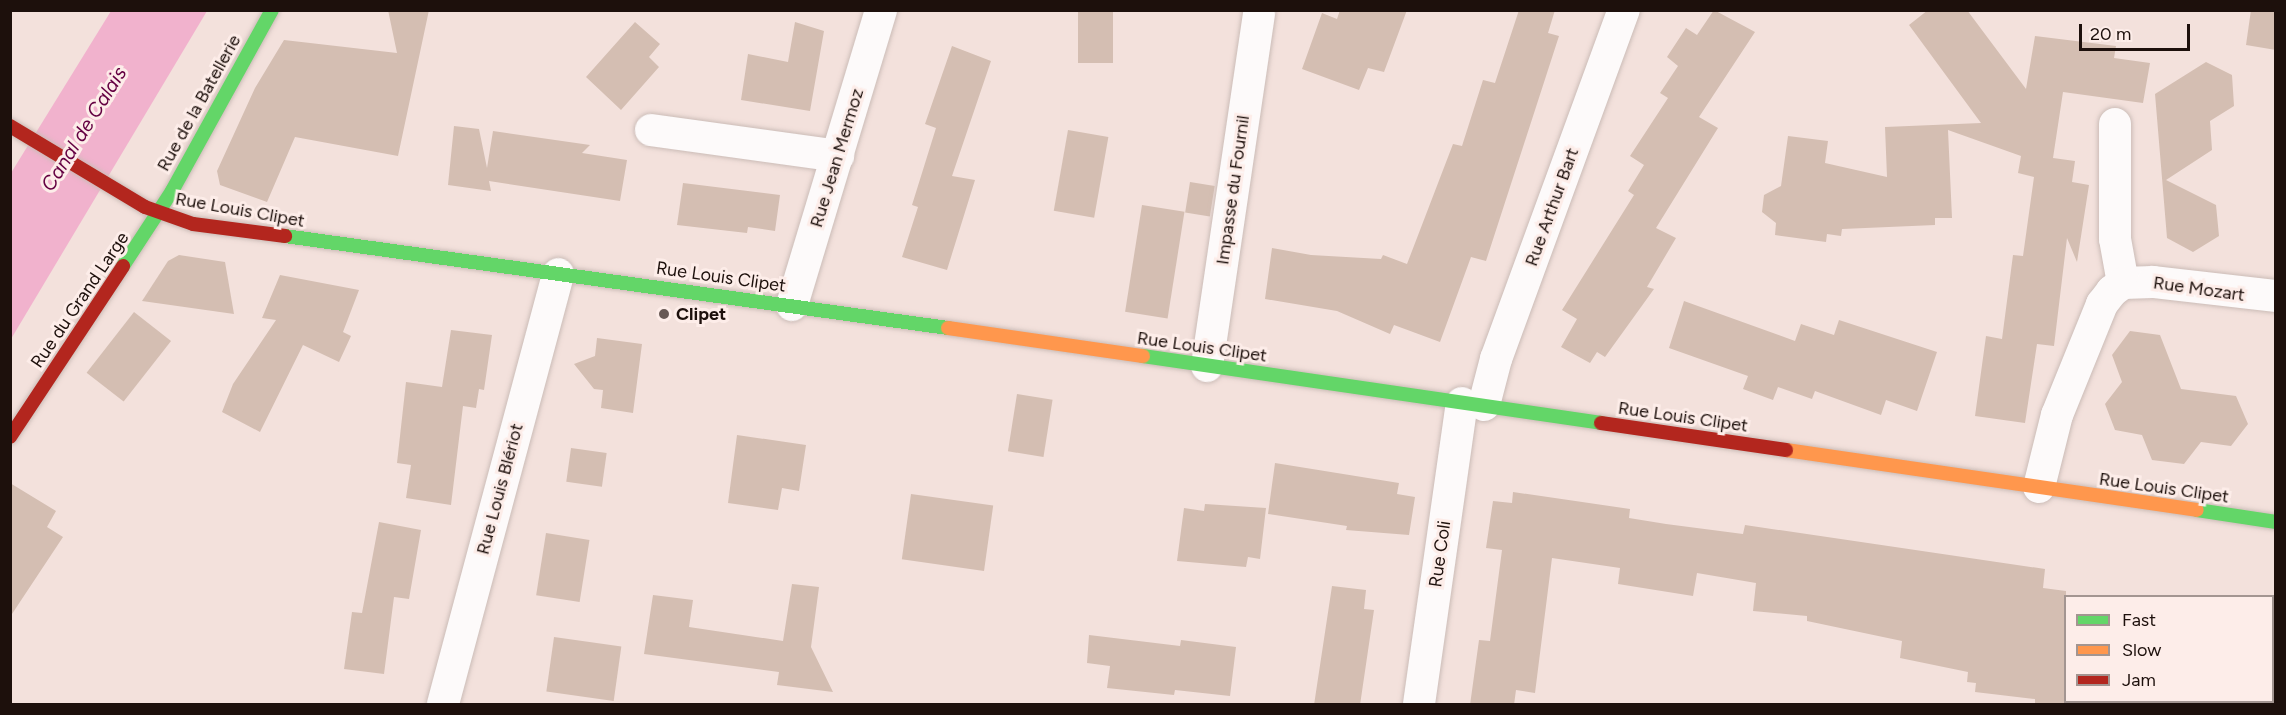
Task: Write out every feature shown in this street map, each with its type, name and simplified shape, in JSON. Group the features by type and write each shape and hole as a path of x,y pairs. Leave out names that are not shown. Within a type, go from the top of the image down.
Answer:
{"street":[{"name":"Rue de la Batellerie","path":"158,213 272,10"},
{"name":"Rue Jean Mermoz","path":"792,305 881,10"},
{"name":"Rue Arthur Bart","path":"1473,404 1496,359 1624,10"},
{"name":"Impasse du Fournil","path":"1207,366 1259,14"},
{"path":"2039,487 2057,415 2102,304 2123,283 2115,225 2115,124"},
{"name":"Rue Louis Clipet","path":"10,126 127,196 158,213 183,222 792,305 2276,522"},
{"path":"651,130 838,156"},
{"name":"Rue du Grand Large","path":"10,437 158,213"},
{"name":"Rue Louis Blériot","path":"443,705 558,274"},
{"name":"Rue Mozart","path":"2123,283 2153,282 2276,296"},
{"name":"Rue Coli","path":"1419,705 1473,404"}],"water":[{"name":"Canal de Calais","path":"111,11 207,11 11,339 11,173"}],"building":[{"path":"388,10 429,10 398,156 295,137 267,202 220,185 217,171 255,88 284,40 397,53"},
{"path":"1078,10 1113,10 1113,63 1078,63"},
{"path":"1340,10 1407,10 1384,72 1368,68 1359,90 1302,69 1322,13 1337,19"},
{"path":"1519,10 1555,10 1548,33 1559,36 1486,261 1471,257 1440,342 1394,325 1390,334 1337,311 1265,299 1272,248 1311,255 1381,259 1383,255 1407,264 1453,144 1462,146 1483,80 1495,83"},
{"path":"1714,10 1755,32 1699,117 1718,128 1656,228 1676,238 1647,287 1654,289 1605,357 1597,352 1590,363 1561,347 1577,319 1562,310 1634,195 1628,191 1644,165 1630,156 1668,98 1660,93 1678,66 1667,57 1686,28 1697,35"},
{"path":"1928,10 1967,10 2026,89 2035,36 2116,46 2114,58 2150,63 2143,103 2063,92 2053,158 2075,161 2072,182 2089,185 2077,262 2067,238 2054,346 2037,344 2025,423 1975,416 1986,336 2002,339 2013,255 2023,256 2034,177 2018,173 2021,156 1948,130 1952,218 1935,218 1935,225 1842,229 1841,236 1827,234 1826,242 1775,235 1776,223 1762,212 1764,195 1781,186 1788,136 1828,141 1825,163 1887,177 1885,127 1981,123 1909,25"},
{"path":"2251,10 2276,10 2276,50 2246,45"},
{"path":"635,22 660,44 649,57 659,67 621,110 586,77"},
{"path":"795,22 824,31 810,111 741,100 748,54 788,62"},
{"path":"952,46 991,61 952,176 975,180 947,270 902,257 918,207 912,205 936,128 925,124"},
{"path":"2206,62 2232,75 2234,106 2210,121 2212,150 2166,180 2216,205 2219,236 2193,252 2167,238 2155,94"},
{"path":"454,126 479,129 487,168 493,131 590,145 582,153 627,160 620,201 489,181 491,191 448,185"},
{"path":"1068,130 1108,137 1094,218 1054,211"},
{"path":"1190,182 1215,186 1210,217 1185,213"},
{"path":"683,183 780,195 775,231 748,227 747,233 677,225"},
{"path":"1142,205 1184,212 1168,318 1125,312"},
{"path":"179,255 225,262 234,314 142,301 168,261"},
{"path":"280,275 359,290 343,332 351,336 339,362 303,345 260,432 222,412 233,384 276,320 262,318"},
{"path":"1684,301 1795,341 1801,324 1834,335 1839,320 1937,352 1917,411 1886,400 1881,415 1815,391 1812,399 1778,387 1773,400 1743,389 1748,376 1669,348"},
{"path":"134,312 171,341 124,402 87,373"},
{"path":"451,330 492,335 484,390 479,389 476,408 463,406 451,505 406,498 411,465 397,463 406,382 442,387"},
{"path":"2130,331 2160,335 2181,389 2236,396 2248,424 2231,446 2201,442 2184,464 2152,460 2142,435 2115,430 2105,404 2122,382 2112,355"},
{"path":"597,338 642,344 633,413 601,408 603,390 594,389 574,364 595,356"},
{"path":"1017,394 1053,400 1043,457 1008,451"},
{"path":"737,435 806,445 799,491 782,488 778,510 728,503"},
{"path":"571,448 607,453 602,487 566,482"},
{"path":"1275,463 1399,483 1397,494 1415,497 1409,535 1346,530 1347,526 1268,514"},
{"path":"10,483 56,511 47,527 63,537 10,617"},
{"path":"1513,492 1630,509 1629,518 1666,524 1743,534 1745,525 2045,569 2043,588 2066,591 2064,595 2064,703 2066,705 2035,705 2035,699 1975,692 1976,683 1967,682 1968,672 1900,658 1902,641 1807,621 1807,616 1753,611 1756,583 1697,573 1693,596 1618,584 1620,568 1552,558 1535,693 1516,690 1514,705 1470,705 1479,640 1490,641 1502,550 1486,548 1493,501 1512,503"},
{"path":"911,494 993,506 984,571 902,559"},
{"path":"1205,504 1266,508 1260,559 1248,557 1246,567 1177,561 1184,508 1204,511"},
{"path":"379,522 421,530 409,599 394,597 384,674 344,669 352,612 362,613"},
{"path":"546,533 589,540 580,602 536,595"},
{"path":"792,584 819,587 811,647 833,692 777,685 779,672 644,654 653,595 693,600 689,627 783,641"},
{"path":"1332,586 1366,590 1364,609 1374,610 1360,705 1314,705"},
{"path":"1089,635 1180,646 1181,640 1236,647 1230,696 1175,690 1174,695 1107,688 1110,666 1087,663"},
{"path":"554,637 621,646 614,701 546,691"}],"traffic: fast":[{"path":"123,266 172,191 272,10"},
{"path":"285,236 948,328"},
{"path":"1143,356 1601,423"},
{"path":"2197,510 2276,522"}],"traffic: slow":[{"path":"948,328 1143,356"},
{"path":"1786,450 2197,510"}],"traffic: jam":[{"path":"10,126 145,207 193,224 285,236"},
{"path":"10,437 123,266"},
{"path":"1601,423 1786,450"}],"place":[{"name":"Clipet","path":"664,314"}]}
